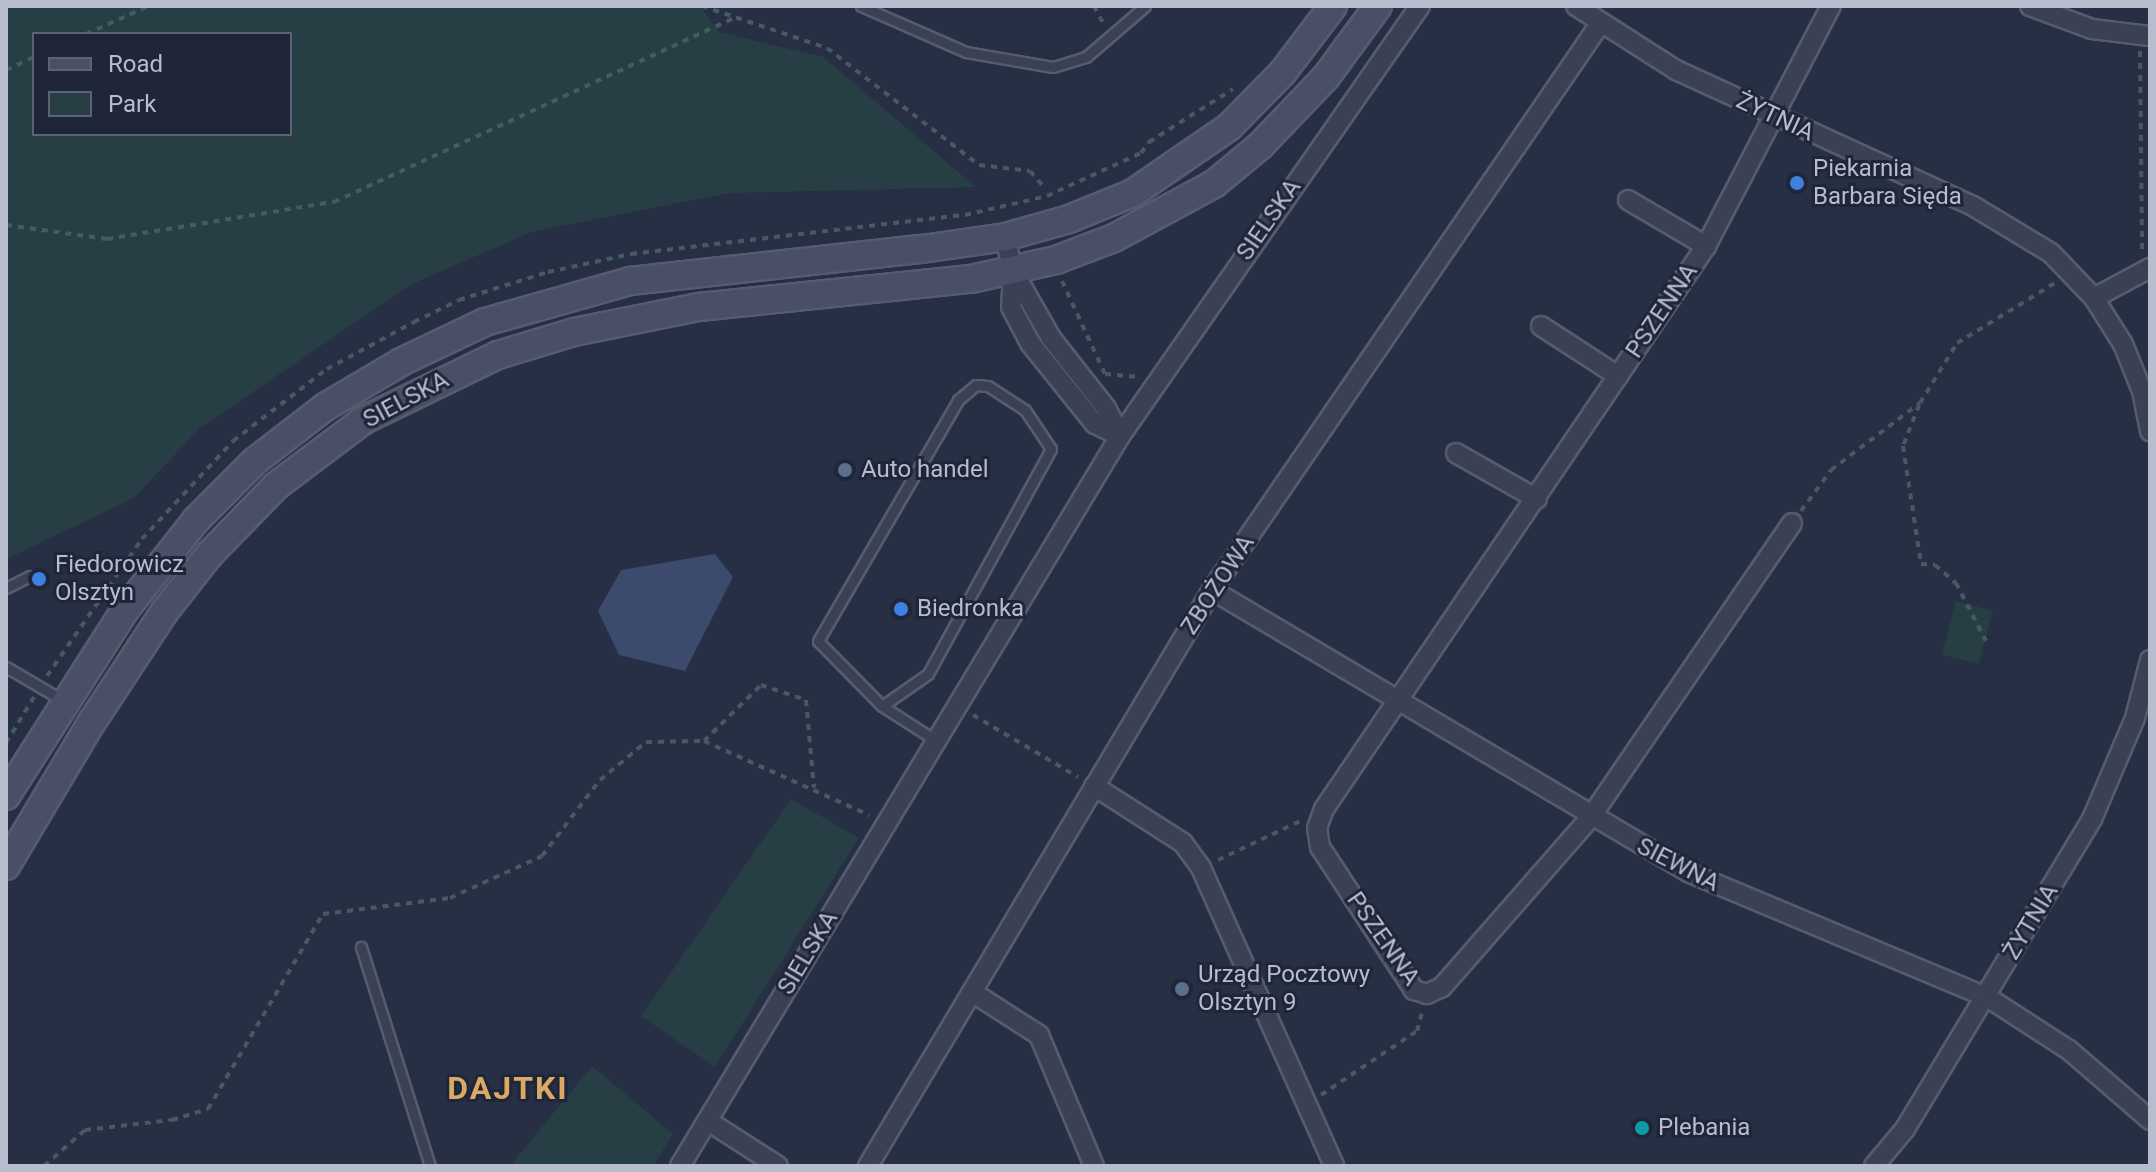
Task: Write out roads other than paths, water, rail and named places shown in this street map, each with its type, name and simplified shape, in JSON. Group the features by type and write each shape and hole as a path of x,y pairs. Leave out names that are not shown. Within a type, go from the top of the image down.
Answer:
{"main road":[{"name":"SIELSKA","path":"6,796 64,701 159,563 196,520 255,461 325,407 401,362 485,322 630,281 1005,237 1133,193 1178,166 1255,102 1333,6"},
{"name":"SIELSKA","path":"6,866 116,685 209,555 276,486 364,420 498,355 633,318 1013,271 1114,238 1214,184 1297,110 1378,6"}],"street":[{"name":"SIELSKA","path":"680,1166 1120,436 1420,6"},
{"name":"ŻYTNIA","path":"1576,6 1676,70 1775,119 2013,226 2070,273 2094,298 2123,344 2142,391 2150,431"},
{"name":"PSZENNA","path":"1792,523 1590,818 1442,987 1427,994 1414,990 1320,847 1317,828 1324,809 1400,702 1706,246 1775,119 1831,6"},
{"path":"2030,6 2092,29 2145,36"},
{"name":"ZBOŻOWA","path":"868,1166 1212,590 1600,24"},
{"name":"PSZENNA","path":"1628,200 1706,246"},
{"path":"1005,237 1013,271 1051,338 1106,408 1120,436"},
{"path":"2094,298 2146,268"},
{"name":"PSZENNA","path":"1541,326 1618,376"},
{"path":"1456,453 1537,499"},
{"name":"SIEWNA","path":"1212,590 1590,818 1754,903 1884,951 1987,997 2069,1050 2150,1120"},
{"name":"ŻYTNIA","path":"1874,1166 1905,1129 2092,819 2135,718 2150,660"},
{"path":"1094,786 1183,843 1201,868 1334,1166"},
{"path":"972,992 1039,1035 1094,1166"},
{"path":"708,1121 778,1166"}],"lane":[{"path":"861,6 966,52 1053,67 1086,57 1145,6"},
{"path":"882,706 928,674 1051,449 1018,403 988,386 976,385 958,400 818,641 882,706 935,740"},
{"path":"6,588 30,576"},
{"path":"6,667 64,701"},
{"path":"361,947 430,1166"}],"water":[{"path":"715,554 733,577 685,671 619,655 598,611 621,570"}],"place":[{"name":"Piekarnia Barbara Sięda","path":"1797,183"},
{"name":"Auto handel","path":"845,470"},
{"name":"Fiedorowicz Olsztyn","path":"39,579"},
{"name":"Biedronka","path":"901,609"},
{"name":"Urząd Pocztowy Olsztyn 9","path":"1182,989"},
{"name":"Plebania","path":"1642,1128"}],"district":[{"name":"DAJTKI","path":"508,1088"}]}
